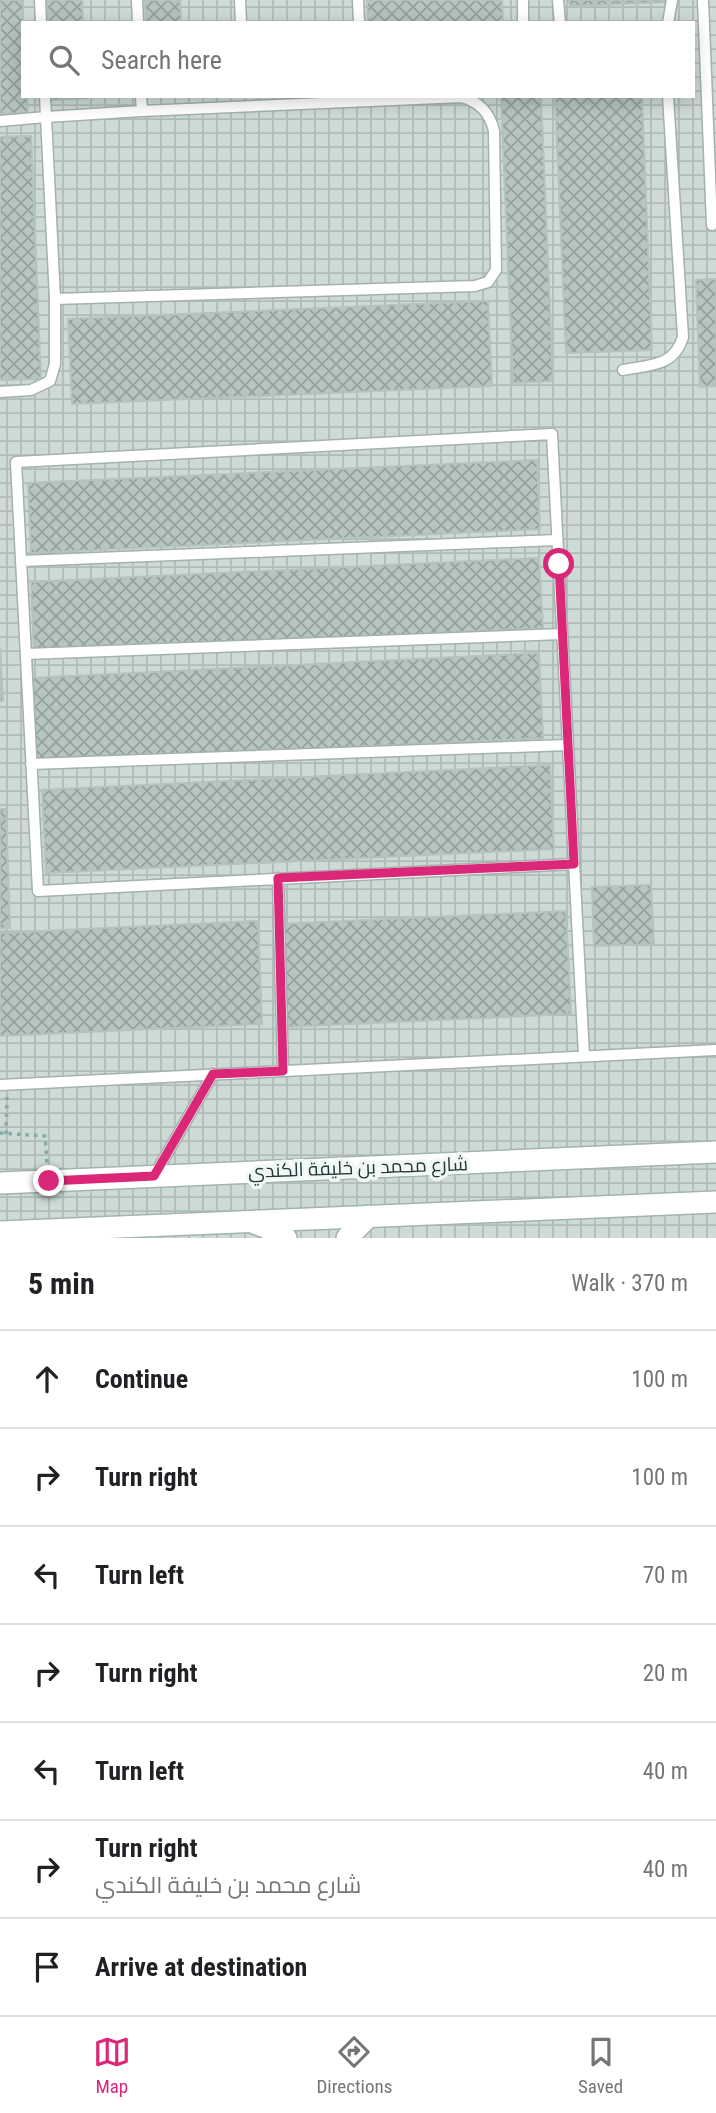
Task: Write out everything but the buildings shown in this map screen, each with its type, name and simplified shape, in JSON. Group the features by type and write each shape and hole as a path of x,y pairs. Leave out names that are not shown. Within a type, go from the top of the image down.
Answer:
{"main road":[{"name":"شارع محمد بن خليفة الكندي","path":"0,1183 716,1152"},
{"path":"0,1232 716,1202"},
{"path":"347,1238 369,1216"},
{"path":"252,1222 286,1238"}],"lane":[{"path":"40,0 41,21"},
{"path":"137,0 138,21"},
{"path":"240,0 241,21"},
{"path":"358,0 359,21"},
{"path":"523,0 523,21"},
{"path":"558,0 559,21"},
{"path":"667,21 672,0"},
{"path":"703,0 712,225"},
{"path":"0,392 31,390 50,381 55,364 55,299 45,98"},
{"path":"141,98 142,111"},
{"path":"0,121 243,101 413,98"},
{"path":"55,299 475,286 488,282 496,270 494,131 487,113 480,105 464,98"},
{"path":"623,370 668,360 675,354 683,337 668,98"},
{"path":"574,864 38,891 16,462 552,434 584,1056"},
{"path":"21,561 557,540"},
{"path":"26,654 562,634"},
{"path":"31,764 568,745"},
{"path":"278,878 283,1071"},
{"path":"4,1085 716,1050"},
{"path":"154,1176 213,1074"}],"path":[{"path":"4,1085 6,1134"},
{"path":"0,1133 45,1136 49,1181"}],"shaded area":[{"path":"0,0 716,0 716,1238 0,1238"}],"route":[{"path":"49,1181 154,1176 213,1074 283,1071 278,878 574,864 559,564"}]}
